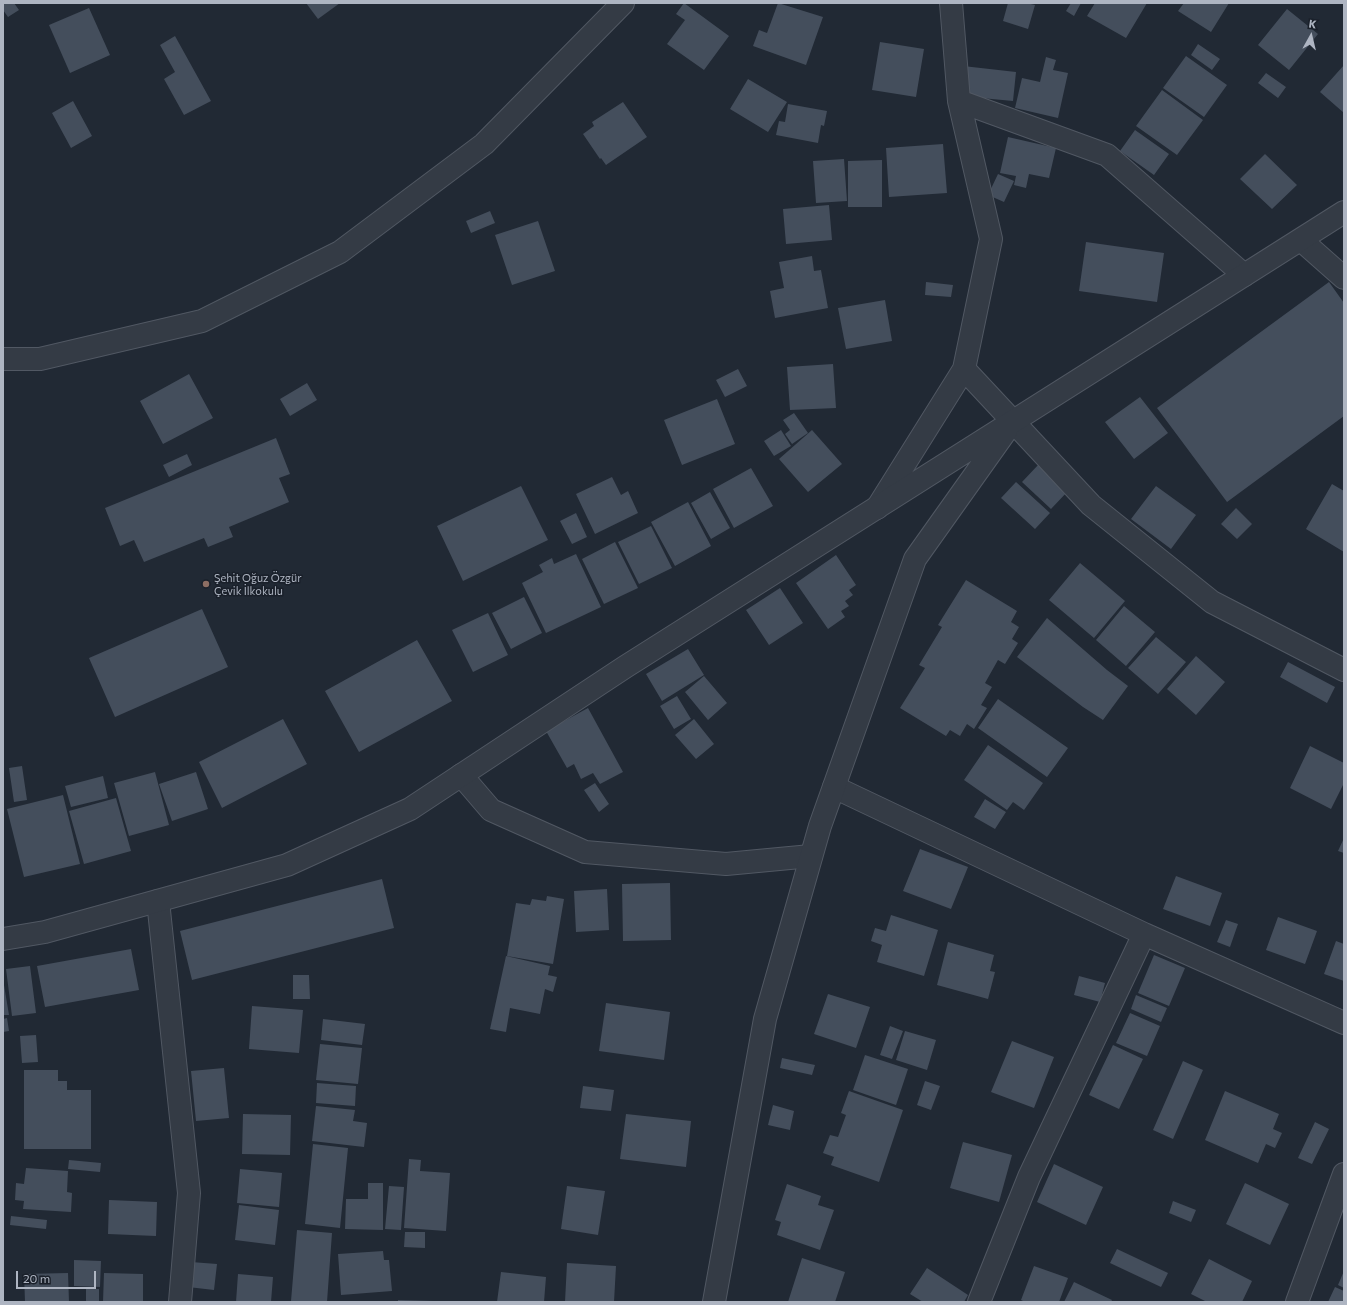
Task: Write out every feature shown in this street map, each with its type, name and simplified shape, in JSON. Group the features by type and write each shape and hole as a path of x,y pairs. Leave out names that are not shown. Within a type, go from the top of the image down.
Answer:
{"street":[{"path":"3,359 40,359 202,321 340,252 484,144 623,3"},
{"path":"877,508 964,369 991,240 959,101 951,3"},
{"path":"959,101 1107,155 1244,275"},
{"path":"3,939 45,932 287,865 410,808 625,667 1344,212"},
{"path":"1301,240 1344,278"},
{"path":"964,369 1091,505 1212,602 1344,670"},
{"path":"714,1302 765,1020 811,856 834,787 915,559 1012,422"},
{"path":"461,775 491,810 585,852 726,864 811,856"},
{"path":"834,787 1144,934 1344,1023"},
{"path":"158,901 189,1193 180,1302"},
{"path":"979,1302 1029,1177 1144,934"},
{"path":"1296,1302 1344,1174"}],"building":[{"path":"3,3 14,3 19,10 8,17 3,10"},
{"path":"306,3 340,3 318,19"},
{"path":"684,3 729,36 704,70 667,44 685,20 676,14"},
{"path":"778,3 823,17 806,65 753,46 759,30 767,33"},
{"path":"1008,3 1026,3 1035,5 1028,29 1003,21"},
{"path":"1071,3 1081,3 1074,16 1066,11"},
{"path":"1095,3 1147,3 1126,38 1087,16"},
{"path":"1184,3 1229,3 1211,32 1178,11"},
{"path":"89,8 110,55 70,73 49,25"},
{"path":"1287,9 1318,34 1289,70 1258,45"},
{"path":"175,36 211,101 184,115 164,79 175,72 160,45"},
{"path":"880,42 924,49 916,97 872,90"},
{"path":"1198,44 1220,59 1212,70 1191,55"},
{"path":"1186,56 1227,85 1204,117 1163,88"},
{"path":"1046,57 1056,60 1053,70 1068,73 1058,118 1015,108 1022,78 1040,82"},
{"path":"1344,65 1344,113 1320,92"},
{"path":"963,66 1016,72 1013,101 960,96"},
{"path":"1266,73 1286,87 1278,98 1258,83"},
{"path":"748,79 787,102 768,132 730,109"},
{"path":"1162,90 1203,120 1177,155 1136,126"},
{"path":"73,101 92,136 71,148 52,113"},
{"path":"623,102 647,137 606,165 601,158 600,159 583,134 594,126 592,122"},
{"path":"788,104 827,111 824,126 821,125 818,143 776,135 779,121 785,122"},
{"path":"1135,130 1169,154 1154,175 1120,151"},
{"path":"1008,137 1056,148 1049,178 1029,174 1026,188 1014,185 1016,176 1000,173"},
{"path":"943,144 947,193 889,197 886,148"},
{"path":"1265,154 1297,185 1272,209 1240,179"},
{"path":"844,159 847,201 816,203 813,161"},
{"path":"882,160 882,207 848,207 848,161"},
{"path":"998,174 1014,181 1004,202 988,195"},
{"path":"829,205 832,240 786,244 783,209"},
{"path":"490,211 495,223 471,233 466,221"},
{"path":"538,221 555,271 512,285 495,235"},
{"path":"1086,242 1164,253 1157,302 1079,291"},
{"path":"812,256 814,271 821,270 828,308 775,318 770,291 784,288 779,262"},
{"path":"926,282 953,285 951,297 925,295"},
{"path":"1329,282 1344,303 1344,416 1227,502 1157,408"},
{"path":"885,300 892,341 846,349 838,308"},
{"path":"833,364 836,408 790,410 787,367"},
{"path":"738,369 747,386 725,397 716,380"},
{"path":"189,374 213,418 163,444 140,401"},
{"path":"307,383 317,400 290,416 280,399"},
{"path":"1140,397 1168,433 1134,459 1105,422"},
{"path":"717,399 735,444 682,465 664,420"},
{"path":"794,413 808,433 792,444 785,434 790,430 783,420"},
{"path":"781,430 791,446 774,456 764,441"},
{"path":"812,430 842,464 808,492 779,459"},
{"path":"276,438 290,474 279,478 289,502 229,527 233,537 208,547 204,538 144,562 134,540 120,546 105,508"},
{"path":"187,454 192,465 169,477 163,465"},
{"path":"1039,464 1068,491 1051,509 1022,482"},
{"path":"751,468 773,506 734,528 713,489"},
{"path":"612,477 621,495 628,491 638,513 595,534 576,494"},
{"path":"1016,482 1050,513 1035,529 1001,498"},
{"path":"1332,484 1344,491 1344,552 1306,529"},
{"path":"521,486 548,540 463,581 437,526"},
{"path":"1156,486 1196,515 1171,549 1131,519"},
{"path":"710,492 730,528 711,539 691,503"},
{"path":"688,502 711,546 675,566 651,522"},
{"path":"1236,508 1252,524 1237,539 1221,524"},
{"path":"576,513 587,537 572,544 560,521"},
{"path":"651,526 672,568 639,584 618,542"},
{"path":"615,542 638,588 604,604 582,559"},
{"path":"576,554 601,607 546,633 522,583 543,572 539,565 552,558 554,564"},
{"path":"836,555 856,585 849,590 853,595 845,601 849,606 841,611 845,617 828,629 796,583"},
{"path":"1080,563 1125,601 1094,638 1049,600"},
{"path":"966,580 1017,611 1011,622 1019,627 1012,639 1018,643 1005,664 998,660 985,683 992,687 981,705 987,708 974,729 967,724 960,736 950,730 946,736 900,708 925,668 919,665 942,627 938,625"},
{"path":"780,588 803,623 769,645 746,610"},
{"path":"524,597 542,633 511,649 492,613"},
{"path":"1124,606 1155,632 1126,666 1096,640"},
{"path":"202,609 228,667 115,717 89,658"},
{"path":"488,613 508,655 473,672 452,630"},
{"path":"1047,618 1107,670 1128,686 1103,720 1083,707 1017,657"},
{"path":"1156,637 1186,662 1158,694 1128,668"},
{"path":"417,640 452,701 359,752 325,691"},
{"path":"688,649 704,675 662,701 646,674"},
{"path":"1196,656 1225,682 1196,715 1167,689"},
{"path":"1288,662 1335,687 1327,703 1280,677"},
{"path":"704,676 727,703 708,720 685,692"},
{"path":"677,696 691,719 674,729 660,706"},
{"path":"998,699 1068,748 1047,777 978,728"},
{"path":"588,708 623,772 600,784 593,773 581,779 574,764 567,768 546,731"},
{"path":"283,719 307,764 222,808 199,762"},
{"path":"694,719 714,744 696,759 675,735"},
{"path":"988,745 1043,783 1024,810 1013,802 1007,810 964,780"},
{"path":"1310,746 1344,763 1344,783 1331,809 1290,788"},
{"path":"22,766 27,800 14,802 9,768"},
{"path":"155,772 169,825 129,836 114,783"},
{"path":"196,772 208,809 172,821 159,784"},
{"path":"103,776 108,798 71,807 65,786"},
{"path":"595,783 609,804 599,812 584,790"},
{"path":"63,795 80,864 24,877 7,809"},
{"path":"116,798 131,851 84,864 69,811"},
{"path":"985,799 1006,812 995,829 974,817"},
{"path":"1344,838 1344,853 1338,851"},
{"path":"920,849 968,867 951,909 903,891"},
{"path":"1176,876 1222,893 1210,926 1163,909"},
{"path":"382,879 394,928 192,980 180,931"},
{"path":"670,883 671,940 623,941 622,884"},
{"path":"607,889 609,930 576,932 574,891"},
{"path":"547,896 564,899 553,964 507,956 516,903 530,905 532,899 546,901"},
{"path":"891,915 938,930 924,976 877,962 882,945 871,941 875,928 886,931"},
{"path":"1278,917 1317,931 1305,964 1266,950"},
{"path":"1226,920 1238,924 1230,947 1217,942"},
{"path":"1336,941 1344,944 1344,981 1324,974"},
{"path":"948,942 994,955 990,971 995,972 988,999 937,985"},
{"path":"131,949 139,990 45,1007 37,966"},
{"path":"1154,955 1185,968 1169,1006 1138,993"},
{"path":"506,956 550,966 548,975 557,977 553,992 545,989 540,1014 510,1008 506,1032 490,1029"},
{"path":"30,966 36,1013 12,1016 6,969"},
{"path":"293,975 309,975 310,999 293,999"},
{"path":"1079,976 1105,983 1100,1002 1074,995"},
{"path":"3,979 9,1015 3,1015"},
{"path":"828,994 870,1007 856,1048 814,1034"},
{"path":"1136,995 1167,1008 1161,1022 1131,1009"},
{"path":"606,1003 670,1012 664,1060 599,1051"},
{"path":"252,1006 303,1010 299,1053 249,1049"},
{"path":"1130,1013 1160,1026 1147,1056 1116,1043"},
{"path":"7,1018 9,1031 3,1032 3,1019"},
{"path":"323,1019 365,1024 362,1045 321,1040"},
{"path":"890,1026 903,1031 892,1059 880,1055"},
{"path":"905,1031 936,1040 927,1070 896,1060"},
{"path":"36,1035 38,1062 22,1063 20,1036"},
{"path":"1012,1041 1054,1057 1034,1108 991,1092"},
{"path":"320,1044 362,1048 358,1084 316,1080"},
{"path":"1113,1045 1143,1059 1119,1109 1089,1095"},
{"path":"865,1055 908,1069 896,1105 853,1090"},
{"path":"782,1058 815,1065 812,1075 780,1068"},
{"path":"1183,1061 1203,1070 1173,1139 1153,1130"},
{"path":"224,1068 229,1118 196,1121 191,1071"},
{"path":"24,1070 58,1070 58,1081 67,1081 67,1090 91,1090 91,1149 24,1149"},
{"path":"925,1081 940,1086 931,1110 917,1105"},
{"path":"317,1083 356,1086 355,1106 316,1103"},
{"path":"583,1086 614,1090 611,1111 580,1108"},
{"path":"849,1091 903,1110 879,1182 831,1165 834,1157 823,1153 830,1135 838,1137 846,1115 841,1113"},
{"path":"1225,1091 1279,1114 1273,1129 1282,1133 1275,1148 1266,1144 1258,1163 1205,1140"},
{"path":"773,1105 794,1111 790,1130 768,1125"},
{"path":"316,1106 355,1110 353,1121 367,1123 364,1147 312,1141"},
{"path":"243,1114 291,1115 290,1155 242,1154"},
{"path":"626,1114 691,1121 686,1167 620,1159"},
{"path":"1315,1122 1329,1129 1312,1164 1298,1158"},
{"path":"963,1142 1012,1155 999,1202 950,1188"},
{"path":"313,1144 348,1148 340,1228 305,1224"},
{"path":"409,1159 421,1160 420,1171 450,1173 446,1231 404,1228"},
{"path":"69,1160 101,1163 100,1172 68,1169"},
{"path":"1054,1164 1103,1187 1086,1225 1037,1202"},
{"path":"26,1168 68,1171 67,1192 72,1193 71,1212 23,1209 24,1201 15,1200 16,1183 24,1184"},
{"path":"240,1169 282,1173 279,1207 237,1203"},
{"path":"368,1183 383,1183 383,1230 345,1229 346,1199 368,1199"},
{"path":"1245,1183 1289,1204 1270,1245 1226,1224"},
{"path":"787,1184 821,1196 818,1205 834,1210 820,1250 777,1235 781,1222 775,1220"},
{"path":"389,1186 404,1187 401,1230 385,1229"},
{"path":"567,1186 605,1191 598,1235 561,1229"},
{"path":"109,1200 157,1202 156,1236 108,1234"},
{"path":"1173,1201 1196,1210 1191,1222 1169,1213"},
{"path":"239,1205 279,1210 275,1245 235,1240"},
{"path":"11,1216 47,1220 46,1229 10,1225"},
{"path":"297,1230 332,1233 327,1302 291,1301"},
{"path":"405,1232 425,1232 425,1248 404,1247"},
{"path":"1117,1249 1168,1273 1161,1287 1110,1263"},
{"path":"383,1251 384,1260 389,1260 392,1291 341,1295 338,1254"},
{"path":"802,1258 845,1272 835,1302 788,1302"},
{"path":"1209,1259 1252,1281 1242,1302 1207,1302 1191,1294"},
{"path":"74,1260 101,1261 100,1287 74,1286"},
{"path":"191,1262 217,1264 214,1290 188,1287"},
{"path":"567,1263 616,1266 614,1302 565,1302"},
{"path":"1034,1266 1068,1278 1059,1302 1025,1302 1021,1300"},
{"path":"927,1268 968,1295 964,1302 923,1302 910,1294"},
{"path":"1344,1271 1344,1288 1338,1285"},
{"path":"501,1272 546,1277 544,1302 497,1302"},
{"path":"68,1273 69,1302 25,1302 24,1274"},
{"path":"104,1273 143,1274 143,1302 103,1302"},
{"path":"238,1274 273,1277 271,1302 236,1302"},
{"path":"1074,1282 1112,1300 1111,1302 1064,1302"},
{"path":"1335,1287 1344,1291 1344,1302 1328,1302"},
{"path":"86,1289 99,1289 99,1302 86,1302"},
{"path":"398,1300 434,1301 434,1302 398,1302"}],"place":[{"name":"Şehit Oğuz Özgür Çevik İlkokulu","path":"206,584"}]}
